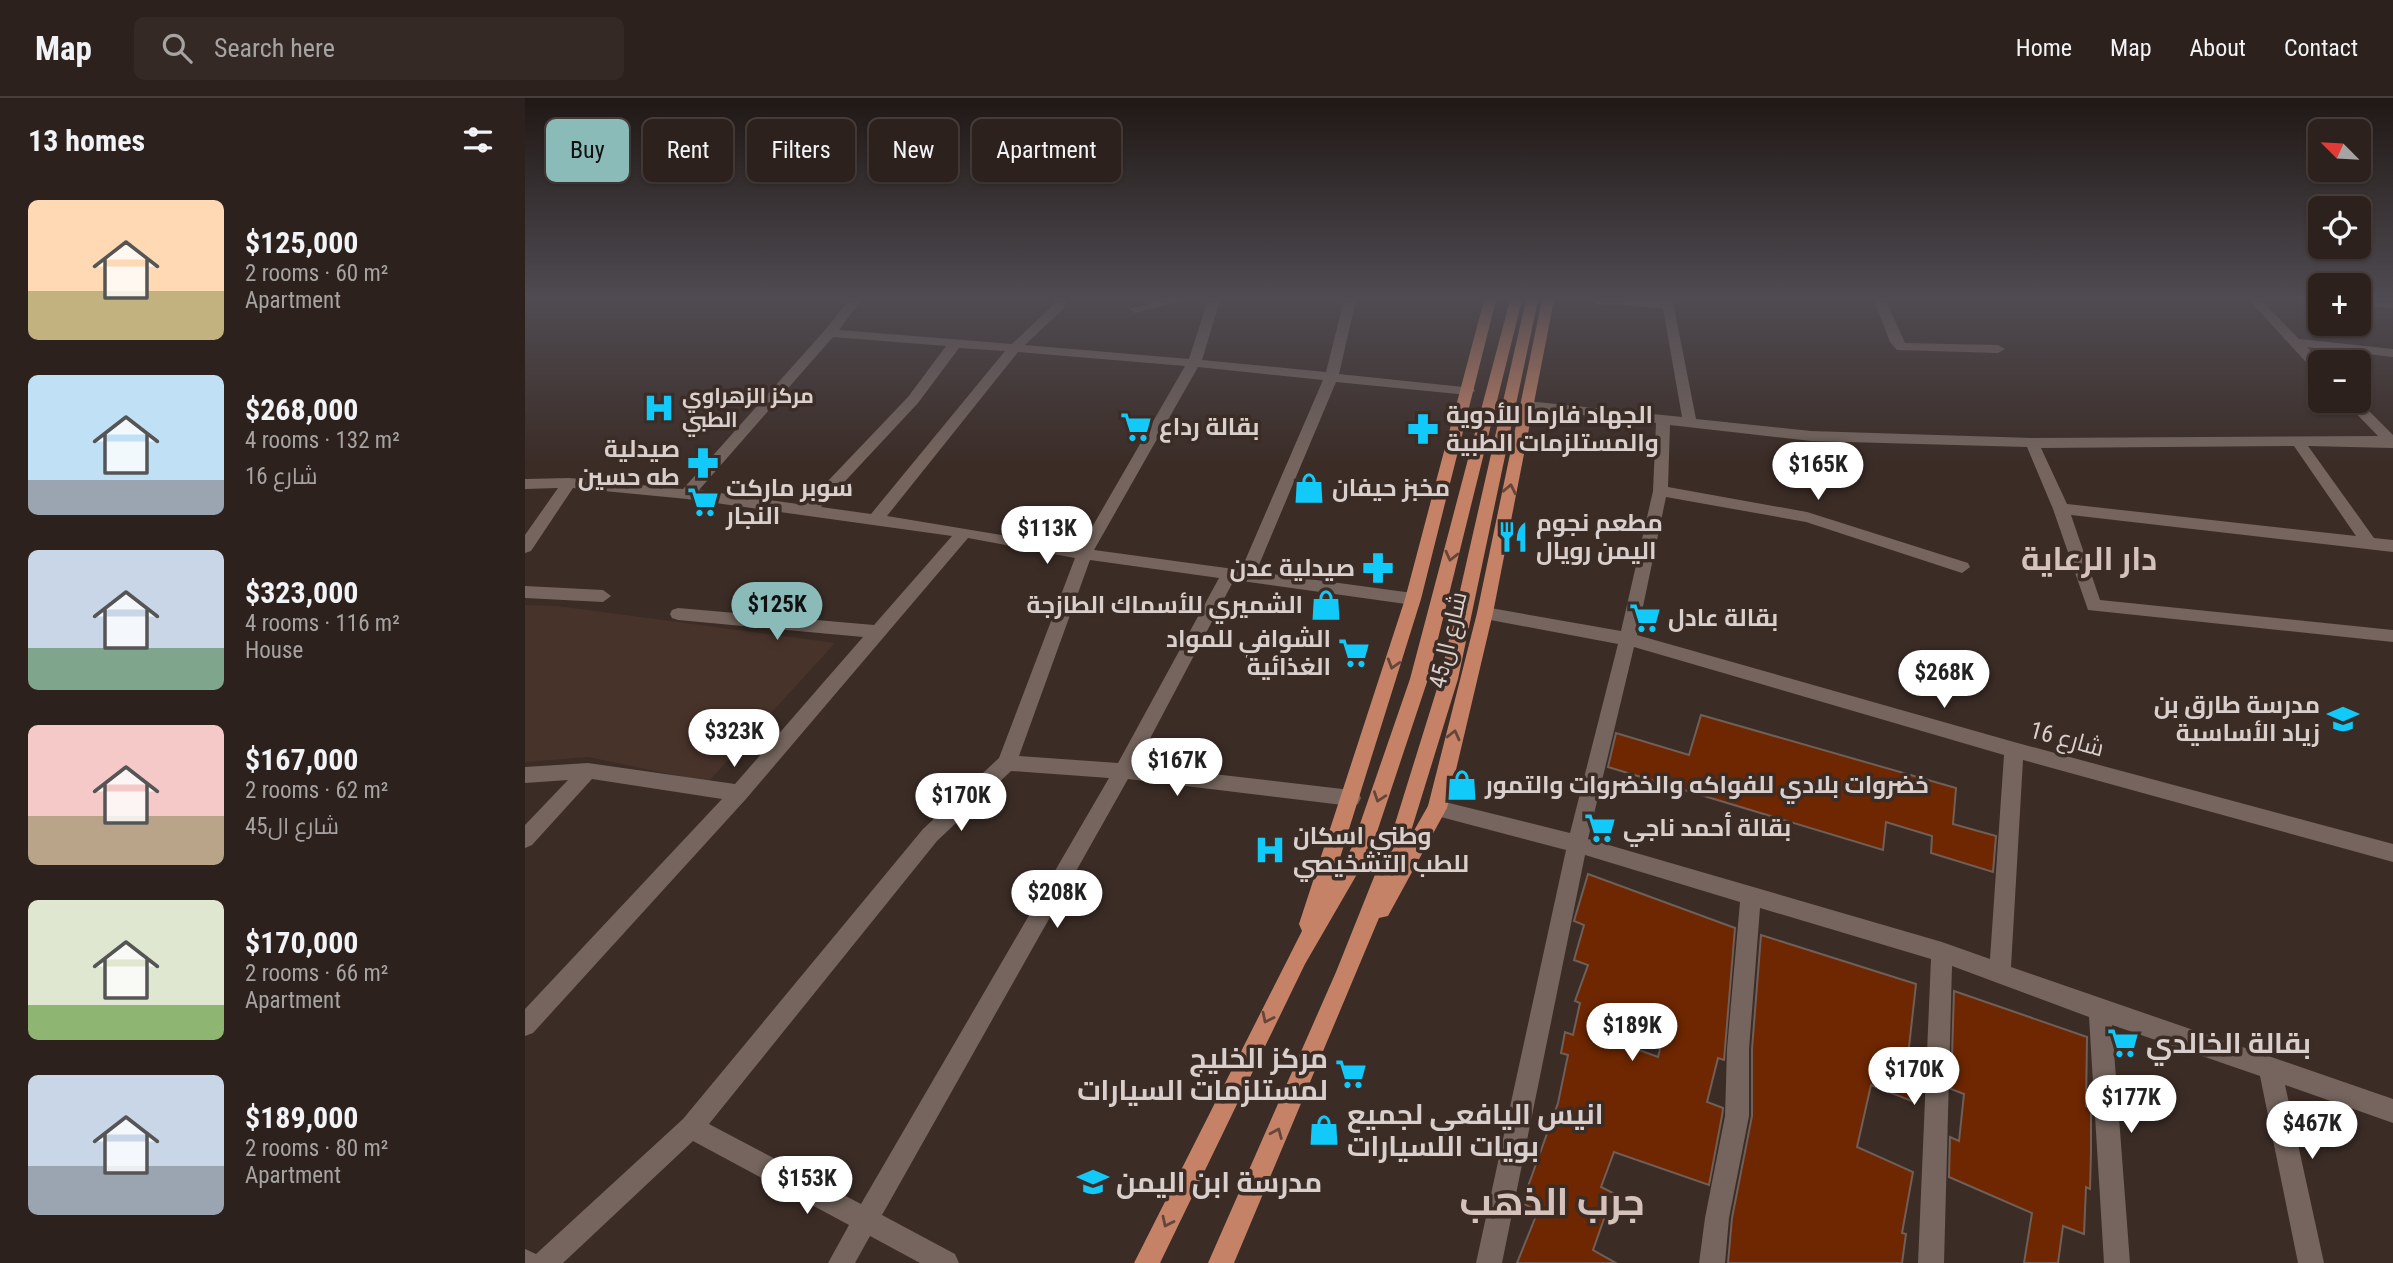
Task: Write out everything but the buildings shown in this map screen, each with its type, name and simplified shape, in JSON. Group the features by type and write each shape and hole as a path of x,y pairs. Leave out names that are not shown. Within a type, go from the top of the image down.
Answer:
{"main road":[{"name":"شارع ال45","path":"1298,957 1413,599 1477,354"},
{"name":"شارع ال45","path":"1147,1263 1298,957 1361,850 1419,679 1501,354"},
{"name":"شارع ال45","path":"1221,1263 1346,974 1403,827 1448,679 1520,354"},
{"name":"شارع ال45","path":"1346,974 1437,808 1485,613 1537,354"}],"street":[{"path":"687,494 811,354"},
{"path":"808,511 913,400 947,354"},
{"path":"876,520 1010,354"},
{"path":"1083,354 1468,391"},
{"path":"545,1263 691,1127 930,835 1007,763 1084,554 1197,354"},
{"path":"841,1263 1238,574 1332,376 1337,354"},
{"path":"1681,354 1690,423"},
{"path":"1527,405 1811,436 2032,443 2392,442"},
{"path":"2363,413 2392,442"},
{"path":"1489,1263 1577,844 1628,639 1660,491 1663,419"},
{"path":"2032,443 2061,509 2094,606 2393,636"},
{"path":"2298,443 2370,544"},
{"path":"525,547 569,483"},
{"path":"525,484 569,483 687,494 964,532 1084,554 1413,599"},
{"path":"1660,491 1807,517 1962,566"},
{"path":"2061,509 2393,546"},
{"path":"525,1026 739,793 964,532"},
{"path":"525,592 603,596"},
{"name":"شارع 16","path":"1485,613 1628,639 2014,750 2393,853"},
{"path":"678,614 879,632"},
{"path":"2000,973 2014,750"},
{"path":"1007,763 1123,771 1351,798"},
{"path":"525,775 588,771 739,793"},
{"path":"525,839 588,771"},
{"path":"1437,808 1577,844 1942,952 2100,1010 2393,1111"},
{"path":"1712,1263 1717,1218 1737,1116 1738,1049 1751,897"},
{"path":"1931,1263 1942,952"},
{"path":"2100,1010 2117,1263"},
{"path":"2270,1069 2311,1263"},
{"path":"691,1127 946,1263"}],"shaded area":[{"path":"525,605 557,606 835,643 708,782 588,757 525,762"}],"place":[{"name":"مركز الزهراوي الطبي","path":"659,408"},
{"name":"بقالة رداع","path":"1136,427"},
{"name":"الجهاد فارما للأدوية والمستلزمات الطبية","path":"1423,429"},
{"name":"صيدلية طه حسين","path":"703,463"},
{"name":"مخبز حيفان","path":"1309,488"},
{"name":"سوبر ماركت النجار","path":"703,502"},
{"name":"مطعم نجوم اليمن رويال","path":"1513,537"},
{"name":"صيدلية عدن","path":"1378,568"},
{"name":"الشميري للأسماك الطازجة","path":"1326,605"},
{"name":"بقالة عادل","path":"1645,618"},
{"name":"الشوافي للمواد الغذائية","path":"1354,653"},
{"name":"مدرسة طارق بن زياد الأساسية","path":"2343,719"},
{"name":"خضروات بلادي للفواكه والخضروات والتمور","path":"1462,785"},
{"name":"بقالة أحمد ناجي","path":"1600,828"},
{"name":"وطني اسكان للطب التشخيصي","path":"1270,850"},
{"name":"بقالة الخالدي","path":"2123,1043"},
{"name":"مركز الخليج لمستلزمات السيارات","path":"1351,1074"},
{"name":"انيس اليافعي لجميع بويات اللسيارات","path":"1324,1130"},
{"name":"مدرسة ابن اليمن","path":"1093,1182"}],"district":[{"name":"دار الرعاية","path":"2089,559"},
{"name":"جرب الذهب","path":"1552,1202"}]}
